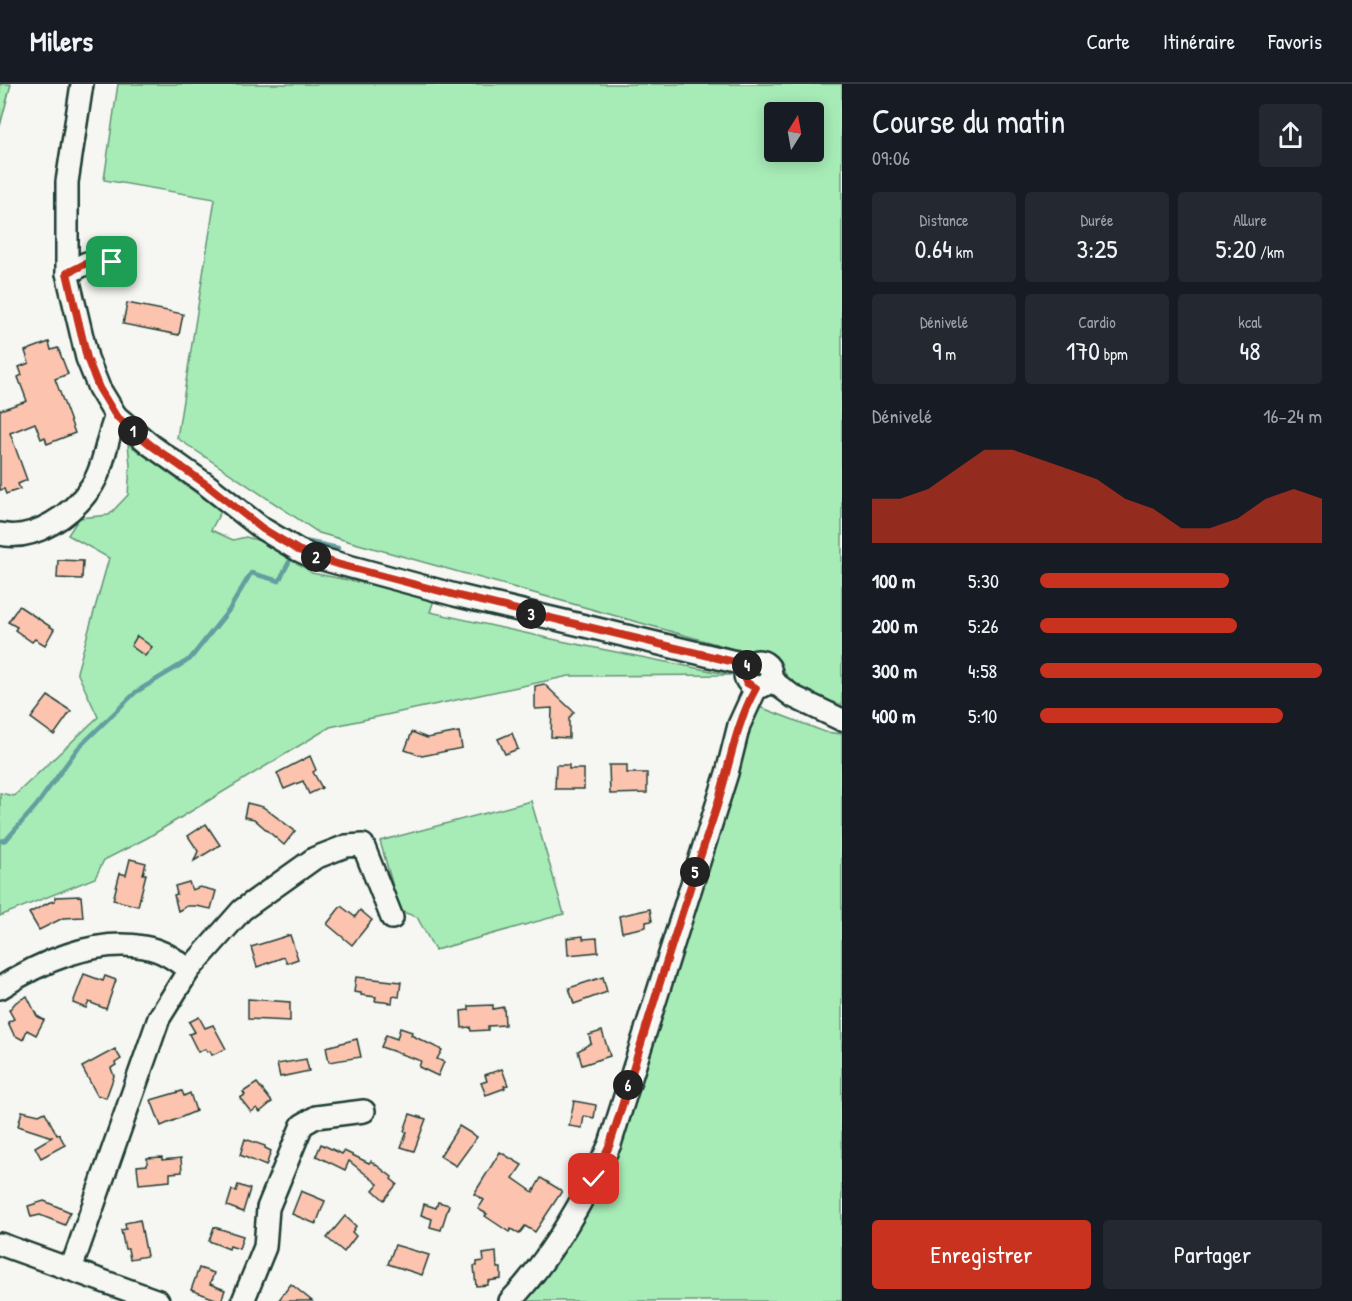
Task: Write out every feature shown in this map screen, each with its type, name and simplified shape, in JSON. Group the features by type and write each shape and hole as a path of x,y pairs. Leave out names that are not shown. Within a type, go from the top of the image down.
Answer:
{"street":[{"path":"82,84 67,182 67,273 87,358 99,388 116,416 152,446 263,529 311,556 455,595 747,665 744,674 747,683 763,684 842,720"},
{"path":"67,273 87,263 112,262"},
{"path":"0,534 7,536 33,532 57,521 72,509 91,487 116,416"},
{"path":"510,1301 564,1229 594,1179 610,1144 727,773 739,725 763,684"},
{"path":"71,1269 159,1018 189,970 242,909 315,858 346,846 363,845 392,918"},
{"path":"0,988 20,976 73,953 114,945 145,947 169,955 189,970"},
{"path":"243,1301 265,1247 268,1208 302,1125 316,1117 364,1111"},
{"path":"0,1244 154,1300"}],"green space":[{"path":"0,84 11,84 0,126"},
{"path":"118,84 842,84 842,711 793,687 778,661 763,651 734,649 319,533 177,438 215,199 104,180"},
{"path":"128,444 221,511 211,530 233,540 246,537 268,543 312,573 435,597 430,612 731,675 569,676 330,727 147,838 104,860 95,878 0,916 0,793 14,796 98,717 77,672 109,558 68,535 79,518 109,515 128,495 130,465"},
{"path":"757,706 825,732 842,734 842,1301 525,1301 539,1287 598,1194 627,1125"},
{"path":"531,801 564,914 435,950 417,917 400,911 380,841"}],"building":[{"path":"127,303 183,314 179,335 123,324"},
{"path":"49,342 51,350 58,348 68,374 55,379 75,433 47,444 45,437 41,439 35,423 10,433 27,480 18,484 20,489 6,494 4,489 0,490 0,410 27,401 18,377 22,375 19,367 29,363 25,351"},
{"path":"58,560 83,561 82,579 57,578"},
{"path":"19,606 54,629 45,645 35,639 32,642 15,630 17,627 8,622"},
{"path":"137,636 152,647 145,656 131,646"},
{"path":"544,684 574,712 569,718 569,738 551,737 552,708 535,709 535,686"},
{"path":"48,696 71,711 54,735 31,718"},
{"path":"412,732 427,738 459,732 462,748 422,756 405,750"},
{"path":"512,733 518,749 505,754 498,739"},
{"path":"310,756 316,770 313,772 322,788 309,794 303,781 284,789 277,773"},
{"path":"556,765 569,765 569,769 584,769 584,789 555,789"},
{"path":"609,765 627,765 627,773 647,773 647,793 610,794"},
{"path":"247,803 263,807 295,831 284,845 254,819 244,817"},
{"path":"206,824 220,845 194,861 198,851 188,836"},
{"path":"130,859 146,863 143,874 146,874 138,906 113,900 120,873 126,875"},
{"path":"189,882 192,890 200,887 216,891 211,909 187,906 178,911 174,895 177,894 175,886"},
{"path":"81,896 83,917 63,918 39,930 29,913 55,901 55,897"},
{"path":"341,906 355,917 360,910 372,920 352,945 327,924"},
{"path":"650,909 652,921 646,922 646,927 622,932 619,916"},
{"path":"290,935 298,959 287,963 284,957 257,967 251,947"},
{"path":"583,936 583,939 597,938 598,952 568,955 567,938"},
{"path":"84,974 103,981 105,976 116,980 106,1009 89,1002 86,1008 73,1003"},
{"path":"356,977 401,982 399,997 393,996 392,1003 375,1001 376,997 354,992"},
{"path":"603,977 607,992 574,1004 569,988"},
{"path":"27,996 37,1016 44,1020 36,1035 27,1030 23,1040 14,1035 8,1022 14,1019 9,1010 16,1002"},
{"path":"248,999 290,1002 290,1021 248,1019"},
{"path":"493,1005 493,1009 504,1007 505,1025 488,1026 488,1030 471,1031 470,1027 462,1028 461,1011 469,1010 469,1006"},
{"path":"199,1017 205,1028 213,1025 226,1049 212,1055 205,1049 198,1052 189,1034 195,1032 189,1022"},
{"path":"400,1028 412,1032 411,1035 442,1050 437,1059 444,1062 438,1076 419,1067 421,1061 381,1047 386,1035 397,1039"},
{"path":"602,1031 610,1056 582,1065 578,1051 591,1043 589,1035"},
{"path":"357,1039 361,1057 329,1062 326,1047"},
{"path":"115,1049 121,1059 111,1068 114,1076 106,1098 97,1095 82,1067"},
{"path":"306,1059 309,1071 280,1077 277,1064"},
{"path":"502,1069 508,1085 486,1095 481,1083 487,1081 485,1075"},
{"path":"257,1083 272,1102 260,1112 257,1108 251,1112 240,1098 245,1095 243,1092"},
{"path":"182,1091 184,1096 190,1093 196,1111 161,1126 151,1100"},
{"path":"574,1101 596,1105 594,1118 584,1116 582,1128 569,1126"},
{"path":"22,1111 39,1115 45,1112 65,1145 41,1158 35,1147 52,1137 18,1126"},
{"path":"410,1114 426,1119 414,1151 401,1147 407,1132 404,1131"},
{"path":"459,1126 477,1137 456,1166 440,1156"},
{"path":"245,1139 265,1146 271,1151 266,1166 240,1155"},
{"path":"321,1144 342,1154 344,1151 369,1163 371,1161 392,1177 391,1179 397,1184 384,1200 373,1190 378,1184 349,1161 345,1170 316,1156"},
{"path":"500,1152 522,1165 513,1178 533,1192 541,1178 562,1191 535,1232 525,1226 519,1234 511,1229 509,1232 478,1209 484,1200 474,1194"},
{"path":"162,1157 162,1160 181,1158 182,1172 170,1173 170,1181 139,1184 137,1166 147,1165 147,1158"},
{"path":"238,1185 250,1189 243,1212 227,1206 232,1190 236,1191"},
{"path":"301,1191 325,1201 316,1224 292,1214"},
{"path":"44,1201 70,1212 65,1225 40,1215 31,1217 28,1206"},
{"path":"438,1202 449,1205 441,1230 430,1227 432,1219 421,1215 424,1204 436,1208"},
{"path":"345,1216 356,1226 352,1232 356,1236 344,1252 327,1238"},
{"path":"140,1220 147,1256 130,1259 128,1249 125,1249 121,1230 126,1229 125,1223"},
{"path":"214,1227 243,1236 239,1249 230,1246 229,1249 209,1241"},
{"path":"395,1245 429,1255 422,1275 388,1264"},
{"path":"496,1252 497,1268 501,1268 501,1279 488,1281 488,1285 476,1286 474,1266 477,1266 477,1262 484,1261 483,1254"},
{"path":"199,1268 214,1273 210,1284 225,1290 221,1301 191,1290"},
{"path":"291,1284 312,1301 278,1301"}],"waterway":[{"path":"300,540 338,548"},
{"path":"0,841 6,840 36,806 78,748 136,692 190,659 229,610 251,573 279,581 289,562"}],"route":[{"path":"112,262 87,263 67,273 87,358 99,388 116,416 152,446 263,529 298,550 337,564 455,595 747,665 744,674 747,683 756,688 739,725 727,773 619,1116 610,1144 594,1179"}]}
